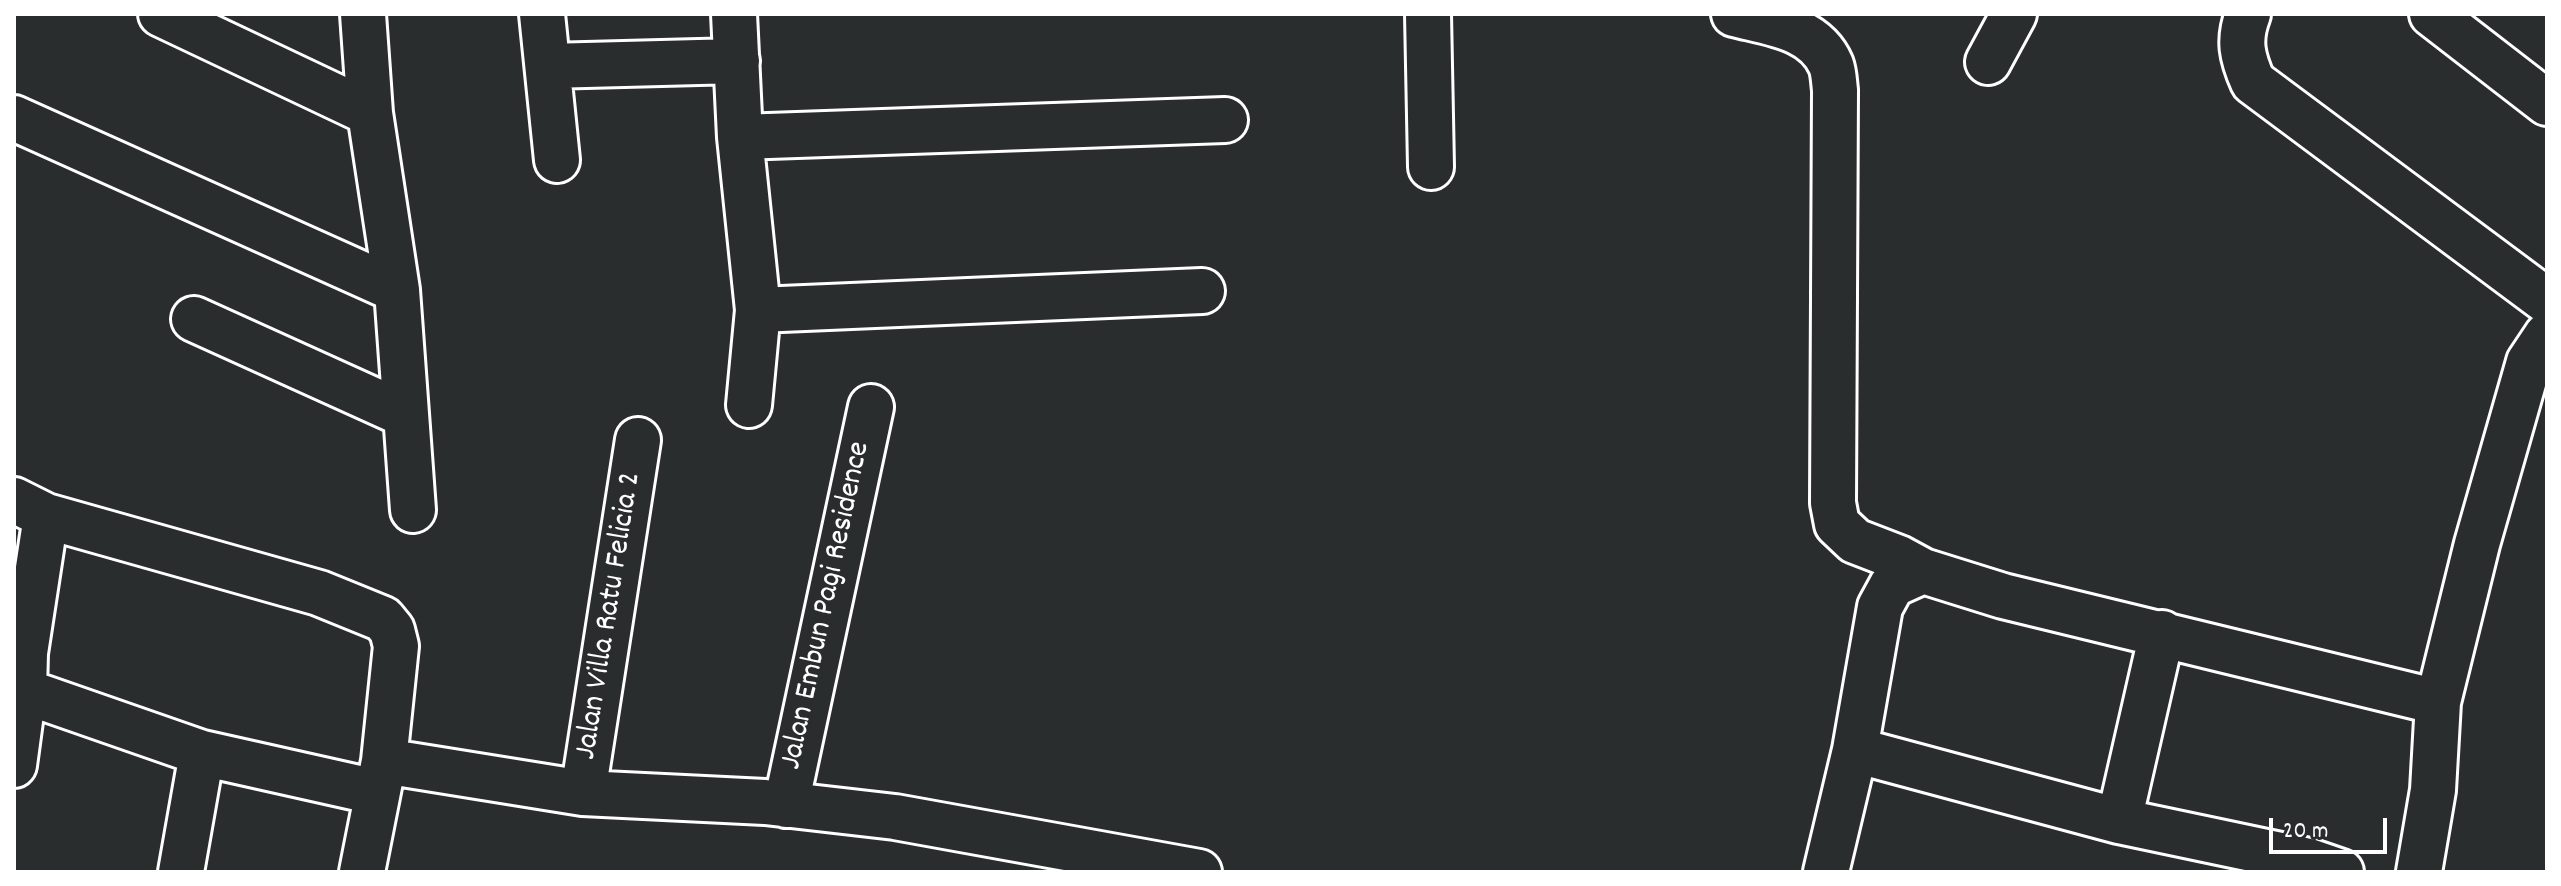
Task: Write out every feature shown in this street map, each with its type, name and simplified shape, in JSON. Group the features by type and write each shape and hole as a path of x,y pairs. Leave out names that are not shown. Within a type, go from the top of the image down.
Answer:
{"street":[{"path":"161,14 370,113"},
{"path":"363,14 370,113 397,290 413,510"},
{"path":"542,14 557,160"},
{"path":"734,14 740,137 758,310 749,405"},
{"path":"1428,14 1431,167"},
{"path":"1734,14 1798,30 1831,65 1835,90 1833,503 1837,524 1855,541 1923,571 2003,596 2438,702"},
{"path":"1988,62 2014,14"},
{"path":"2248,14 2241,32 2242,57 2253,82 2547,301"},
{"path":"2432,14 2547,103"},
{"path":"548,66 737,61"},
{"path":"14,118 397,290"},
{"path":"740,137 1225,120"},
{"path":"758,310 1202,291"},
{"path":"194,319 406,415"},
{"path":"2419,872 2433,790 2438,702 2477,544 2529,362 2547,335"},
{"name":"Jalan Embun Pagi Residence","path":"786,805 871,407"},
{"name":"Jalan Villa Ratu Felicia 2","path":"583,793 638,440"},
{"path":"14,765 30,508 319,593 383,619 392,630 396,646 380,776 362,872"},
{"path":"1826,872 1855,750 1880,607 1892,585 1923,571"},
{"path":"2119,821 2162,633"},
{"path":"21,666 202,753 380,776 583,793 786,805 895,817 1199,872"},
{"path":"1855,750 2119,821 2319,868"},
{"path":"181,872 202,753"}]}
